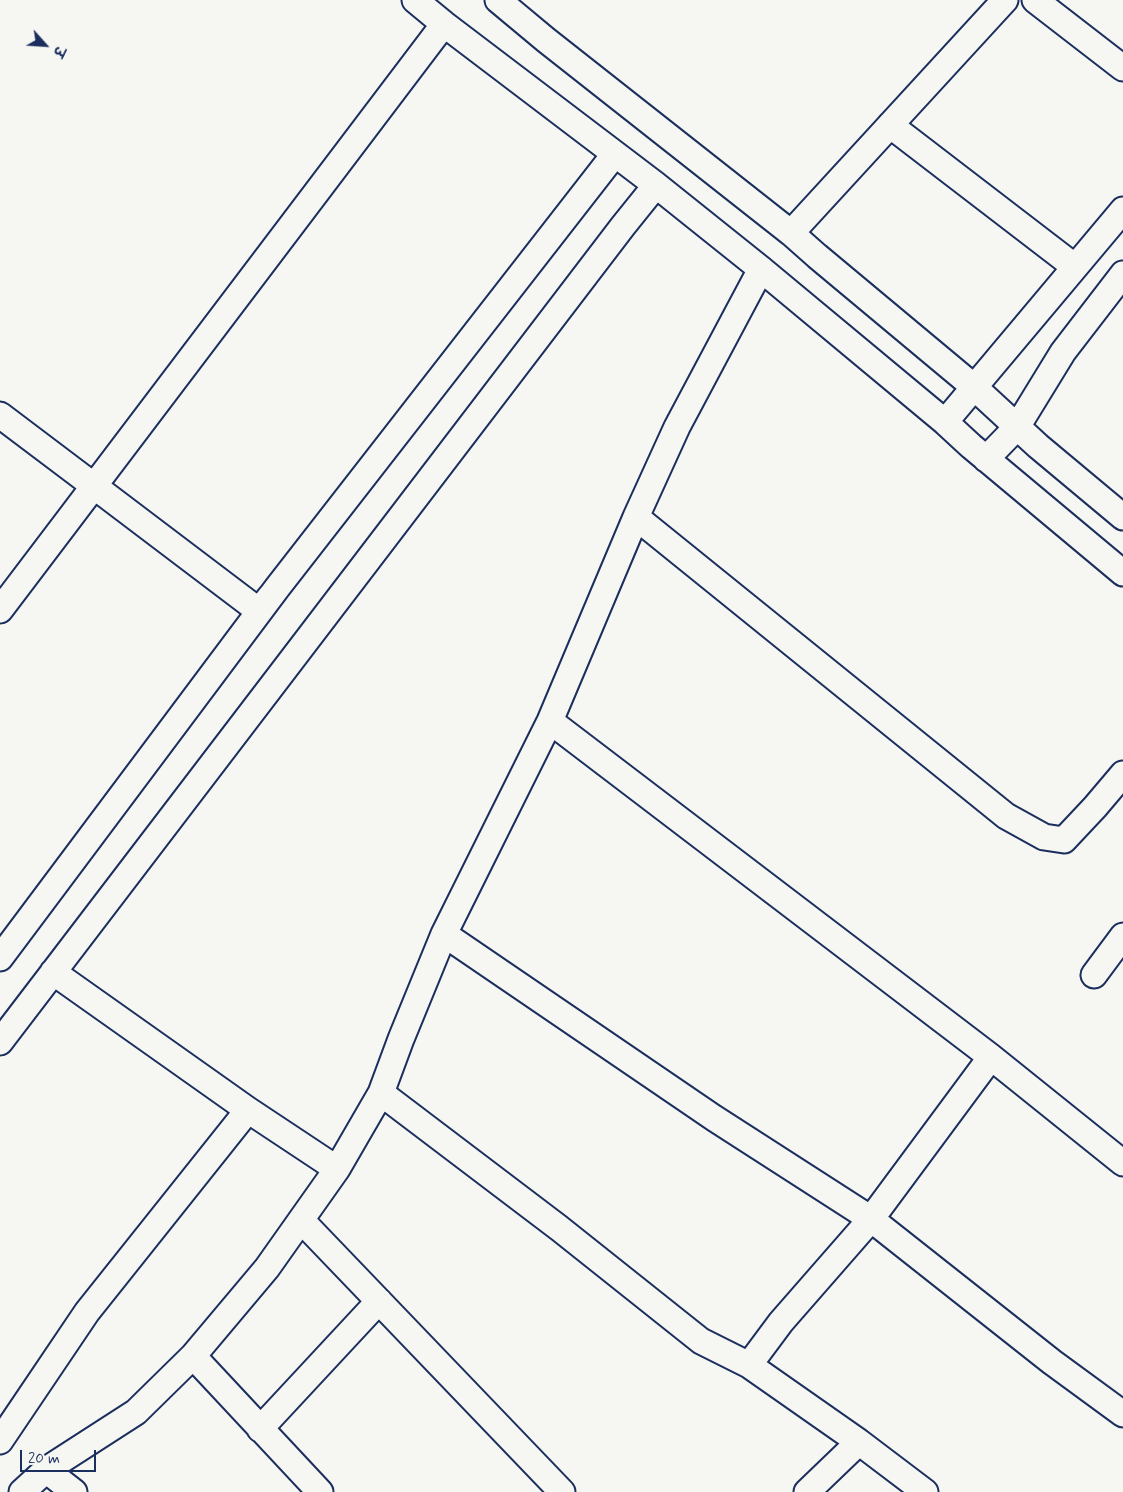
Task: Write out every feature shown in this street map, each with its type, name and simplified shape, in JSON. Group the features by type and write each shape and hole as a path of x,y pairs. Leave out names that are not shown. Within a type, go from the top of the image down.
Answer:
{"street":[{"path":"415,0 614,155 656,185 761,269 1123,573"},
{"path":"498,0 791,233 974,387 1017,427 1123,517"},
{"path":"791,233 1005,0"},
{"path":"1035,0 1123,68"},
{"path":"0,610 444,24"},
{"path":"890,125 1075,267"},
{"path":"0,416 259,612 614,155"},
{"path":"0,1042 656,185"},
{"path":"945,422 1123,210"},
{"path":"22,1492 46,1470 136,1412 193,1356 267,1268 337,1169 381,1093 444,934 550,721 636,518 677,427 761,269"},
{"path":"986,459 1017,427 1063,352 1123,274"},
{"path":"636,518 1006,816 1044,837 1064,840 1123,774"},
{"path":"0,958 277,588"},
{"path":"550,721 991,1057 1123,1164"},
{"path":"444,934 706,1113 871,1219 1052,1362 1123,1414"},
{"path":"1094,975 1123,936"},
{"path":"53,972 248,1110 337,1169"},
{"path":"749,1365 781,1322 871,1219 991,1057"},
{"path":"381,1093 559,1228 701,1341 749,1365 859,1442 925,1492"},
{"path":"0,1441 87,1312 248,1110"},
{"path":"300,1220 562,1492"},
{"path":"260,1429 379,1301"},
{"path":"193,1356 320,1492"},
{"path":"807,1492 859,1442"},
{"path":"46,1470 74,1492"}]}
